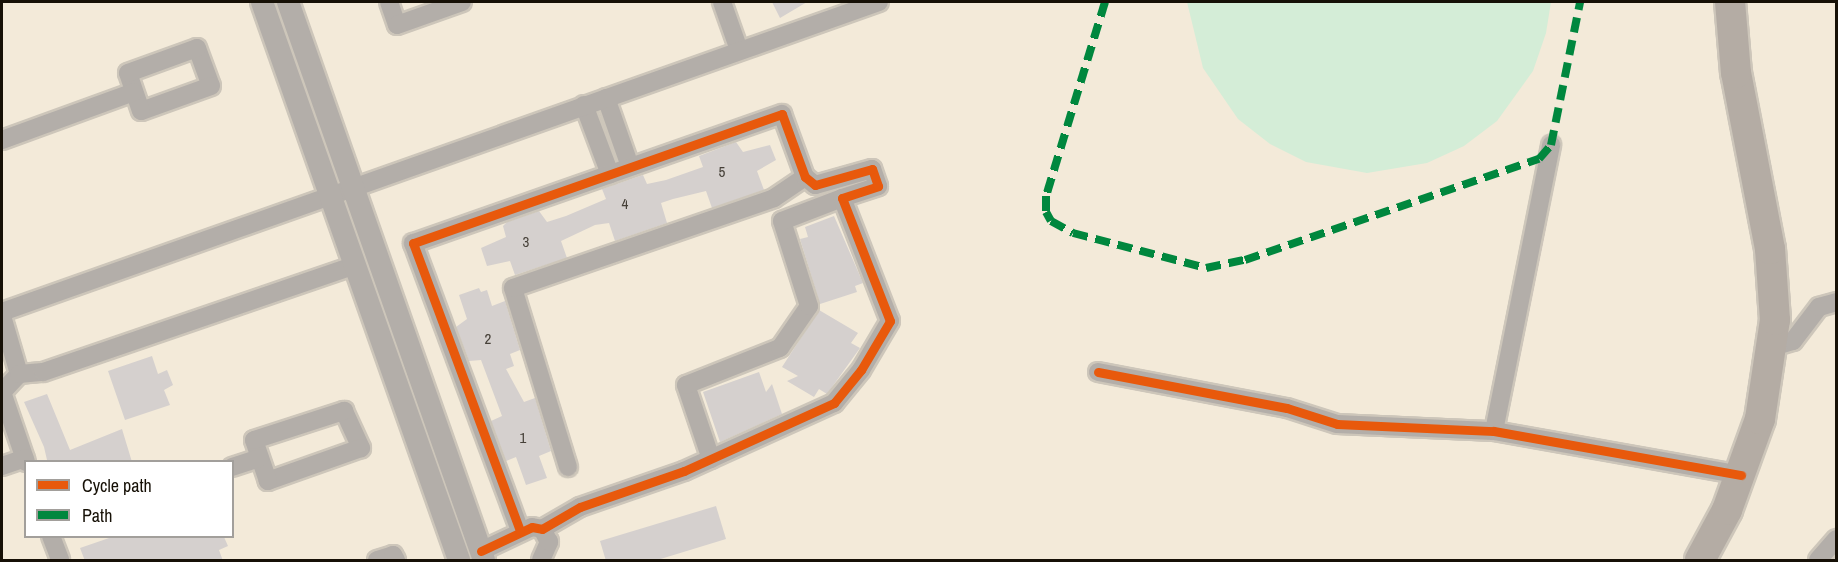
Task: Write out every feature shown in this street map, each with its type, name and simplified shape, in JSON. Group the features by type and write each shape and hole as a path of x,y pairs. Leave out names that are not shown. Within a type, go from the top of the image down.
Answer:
{"highway":[{"path":"1700,561 1741,475 1760,419 1772,347 1774,283 1736,72 1730,2"}],"street":[{"path":"262,2 459,561"},
{"path":"288,2 482,556 513,539 520,531 543,529 580,507 711,459 834,403 861,370 890,321 842,198"},
{"path":"389,2 398,25 462,2"},
{"path":"722,2 739,50"},
{"path":"19,374 2,314 330,195 879,2"},
{"path":"197,48 211,86 141,111 134,92 128,73 197,48"},
{"path":"2,140 134,92"},
{"path":"606,98 630,166"},
{"path":"584,105 610,174"},
{"path":"520,531 413,243 782,114 805,177 814,185 872,170 878,186 782,221 809,306 780,348 686,385 711,459"},
{"path":"1494,431 1551,145"},
{"path":"568,467 513,288 774,198 805,177"},
{"path":"26,460 2,392 19,374 43,372 355,265"},
{"path":"1772,347 1793,341 1819,307 1836,302"},
{"path":"1098,372 1287,408 1337,424 1494,431 1741,475"},
{"path":"344,411 361,448 268,481 260,458 254,440 344,411"},
{"path":"234,466 260,458"},
{"path":"2,466 24,460"},
{"path":"541,561 549,542 543,529"},
{"path":"51,538 60,561"},
{"path":"1818,561 1836,539"},
{"path":"377,561 393,555 396,561"}],"green space":[{"path":"1187,2 1551,2 1546,33 1533,71 1497,121 1464,146 1427,163 1367,173 1306,162 1270,144 1238,119 1203,68"}],"building":[{"path":"772,2 807,2 780,18"},
{"path":"736,142 743,152 770,145 776,160 757,171 764,190 712,208 706,191 661,203 667,223 615,241 609,223 595,225 561,241 567,258 515,275 510,261 487,266 481,248 506,237 503,226 507,222 539,211 547,222 566,216 606,199 602,189 643,175 647,184 666,180 703,167 699,156"},
{"path":"834,216 863,283 855,286 857,292 820,304 800,239 808,237 805,227"},
{"path":"479,288 481,292 487,290 492,306 505,301 520,350 510,354 514,366 506,369 524,402 535,398 551,451 539,456 547,478 526,485 516,457 506,461 491,421 502,416 481,360 469,361 456,327 467,319 459,295"},
{"path":"819,310 858,333 851,343 860,348 827,394 819,389 814,397 787,381 798,376 782,367"},
{"path":"152,356 158,374 167,370 173,385 164,390 170,405 125,420 108,371"},
{"path":"759,372 766,392 772,384 782,414 720,442 703,392"},
{"path":"47,394 70,450 122,429 131,460 47,460 44,447 24,402"},
{"path":"716,506 726,539 654,561 606,561 600,541"},
{"path":"109,538 224,538 228,546 219,550 223,561 85,561 80,548"}],"marked path":[{"path":"1105,2 1046,196 1046,212 1051,221 1073,233 1206,268 1245,260 1539,159 1551,145 1580,2"}],"cycle path":[{"path":"481,551 532,527 542,529 580,507 684,471 834,403 861,370 890,321 842,198 878,186 872,169 815,185 805,177 782,114 413,243 520,531"},
{"path":"1098,372 1287,408 1337,424 1494,431 1741,475"}]}
